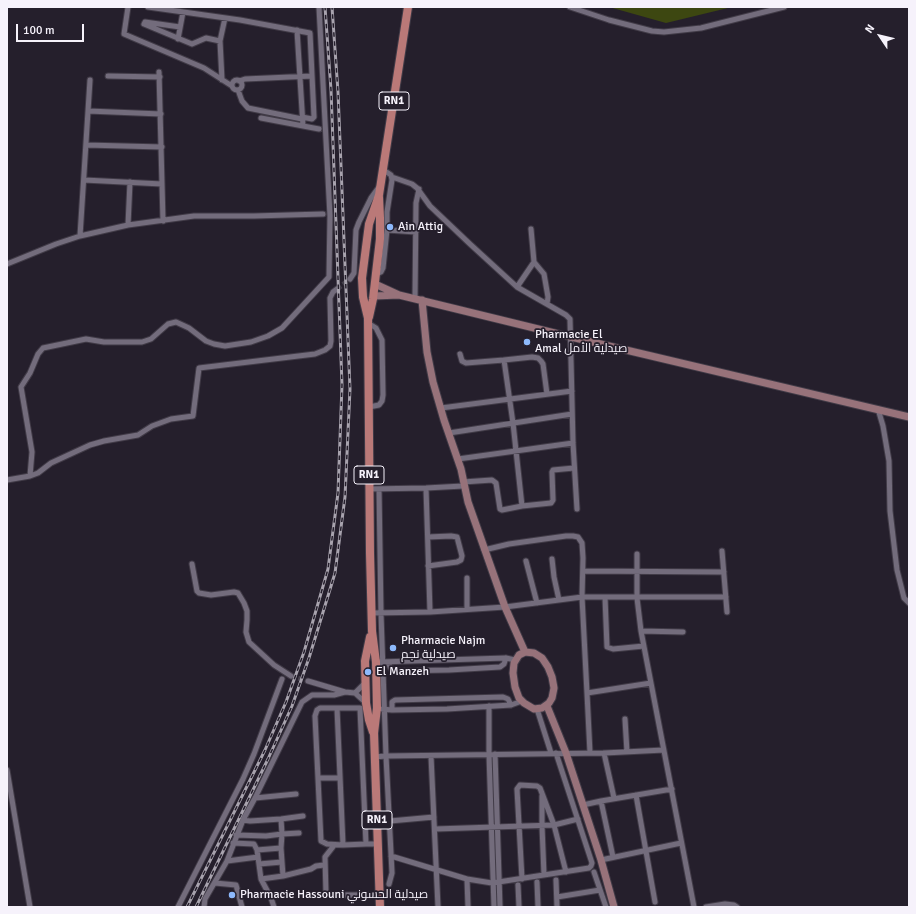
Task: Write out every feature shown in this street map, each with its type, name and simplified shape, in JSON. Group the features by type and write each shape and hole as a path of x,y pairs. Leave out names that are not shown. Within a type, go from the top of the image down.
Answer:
{"main road":[{"name":"RN1","path":"368,320 374,296 376,274 384,230 379,195 382,169 409,9"},
{"name":"RN1","path":"374,733 369,720 366,703 366,661 372,631 368,320 362,284 371,214 379,195"},
{"path":"368,231 372,225 376,225 384,230"},
{"path":"362,284 366,289 372,289 375,285"},
{"name":"RN1","path":"372,631 382,662 381,708 374,733 380,907"},
{"path":"366,661 371,660 382,662"},
{"path":"366,703 371,708 381,708"}],"street":[{"path":"128,7 124,34 204,68 232,86 235,90 238,90 242,101 248,108 312,120 314,117 310,33 225,18 148,7"},
{"path":"30,476 32,452 21,387 30,373 38,354 43,348 86,339 104,342 142,342 151,339 168,324 176,322 189,328 206,341 214,344 225,346 251,342 268,336 282,328 329,277 330,216 320,7"},
{"path":"570,7 645,29 664,32 701,28 784,7"},
{"path":"178,38 183,12"},
{"path":"222,80 220,41 225,18"},
{"path":"180,27 145,22 144,24 192,44 206,38 220,41"},
{"path":"297,30 303,126"},
{"path":"108,76 160,75 162,221"},
{"path":"232,86 234,81 245,79 312,76"},
{"path":"80,236 90,80"},
{"path":"238,90 242,87 242,83 239,81"},
{"path":"88,111 161,114"},
{"path":"261,118 319,129"},
{"path":"86,145 162,147"},
{"path":"382,169 392,177 412,184 418,189 430,206 517,287 570,319 573,443 577,509"},
{"path":"392,177 384,230 416,232"},
{"path":"84,180 162,184"},
{"path":"128,225 130,182"},
{"path":"350,280 354,273 356,238 359,222 371,198 380,186"},
{"path":"418,189 416,203 416,232 419,299 427,352 441,408 462,472 463,484 472,517 505,607 525,652"},
{"path":"7,264 80,236 128,225 203,216 323,214"},
{"path":"531,229 534,262 544,274 548,297 547,304"},
{"path":"356,238 368,231"},
{"path":"517,287 534,262"},
{"path":"375,285 399,295 909,417"},
{"path":"7,480 38,473 51,463 90,445 104,441 138,436 152,426 171,419 193,416 199,368 315,354 325,350 330,346 331,341 330,298 333,292 337,289"},
{"path":"374,296 399,295"},
{"path":"368,320 376,328 382,340 383,395 382,401 379,405 369,407"},
{"path":"460,354 462,360 466,364 532,357 542,361 547,394"},
{"path":"504,360 510,398 522,506"},
{"path":"441,408 572,390"},
{"path":"878,409 883,426 889,461 890,511 897,570 904,598 909,603"},
{"path":"449,433 572,414"},
{"path":"458,459 573,443"},
{"path":"369,489 426,488 492,480 496,483 500,508 502,510 551,503 554,500 552,472 555,470 574,468"},
{"path":"426,488 430,612"},
{"path":"379,489 382,662 393,671 449,670 500,667 504,664 506,658"},
{"path":"484,550 509,544 573,536 578,538 582,543 582,597 590,753"},
{"path":"428,537 457,537 462,556 461,560 457,562 428,566"},
{"path":"722,551 727,612"},
{"path":"637,554 637,598 641,631 694,907"},
{"path":"552,559 559,600"},
{"path":"526,561 537,603"},
{"path":"192,564 197,591 199,593 217,595 234,592 238,593 244,603 247,620 246,632 249,642 274,665 291,676"},
{"path":"583,571 724,572"},
{"path":"467,578 467,609"},
{"path":"371,613 430,612 505,607 582,597 726,597"},
{"path":"606,597 606,645 608,648 613,649 644,646"},
{"path":"641,631 683,632"},
{"path":"525,652 534,653 540,656 550,672 554,688 552,698 547,706 542,708 537,709 527,706 517,694 513,680 513,666 519,655 525,652"},
{"path":"382,662 506,658 515,660"},
{"path":"449,660 449,670"},
{"path":"178,907 243,779 254,754 282,678"},
{"path":"308,681 345,692 355,693 366,703"},
{"path":"355,693 366,682"},
{"path":"587,693 651,683"},
{"path":"204,907 205,899 227,861 243,820 302,702 312,694 334,694 345,692"},
{"path":"392,710 392,702 395,700 506,698 510,700 511,705"},
{"path":"447,699 447,709"},
{"path":"389,884 392,873 390,821 381,708 392,710 447,709 511,705 522,701"},
{"path":"490,706 494,826 500,907"},
{"path":"547,706 566,753 601,860 614,907"},
{"path":"366,844 360,708 320,708 315,714 320,839 324,844 334,844 343,844 366,844 378,844"},
{"path":"337,708 343,844"},
{"path":"391,856 467,879 492,883 544,876 592,866 578,819 537,709"},
{"path":"625,719 627,752"},
{"path":"374,757 604,753 664,750"},
{"path":"604,753 614,798"},
{"path":"431,756 438,907"},
{"path":"7,770 30,907"},
{"path":"318,778 340,778"},
{"path":"522,879 517,789 520,785 537,786 540,788 554,825 566,872"},
{"path":"583,805 614,798 672,789"},
{"path":"542,793 544,876"},
{"path":"255,798 296,794"},
{"path":"636,795 655,902"},
{"path":"602,801 613,857"},
{"path":"243,820 281,819 303,816"},
{"path":"390,821 434,817"},
{"path":"281,819 281,848 284,876"},
{"path":"435,829 494,826 542,826 554,825 578,819"},
{"path":"494,826 492,883 494,907"},
{"path":"236,835 266,836 299,833"},
{"path":"601,860 681,843"},
{"path":"233,844 254,844 257,850 261,879 274,907"},
{"path":"334,844 325,857 324,865 327,895 369,895"},
{"path":"257,850 281,848"},
{"path":"227,861 258,857"},
{"path":"259,864 282,862"},
{"path":"261,879 284,876 324,865"},
{"path":"594,872 606,907"},
{"path":"467,879 468,907"},
{"path":"556,880 557,907"},
{"path":"215,882 236,885 242,907"},
{"path":"537,882 538,907"},
{"path":"518,885 519,907"},
{"path":"557,897 600,890"},
{"path":"706,907 725,904 734,905 737,907"}],"green space":[{"path":"609,7 732,7 666,23"}],"tunnel":[{"path":"337,289 350,279"},
{"path":"291,676 308,681"}],"railway":[{"path":"187,907 265,750 286,702 304,652 328,569 338,493 342,385 331,90 325,7"},
{"path":"196,907 292,706 309,658 335,573 345,497 350,389 338,92 332,7"}],"place":[{"name":"Ain Attig","path":"390,227"},
{"name":"Pharmacie El Amal صيدلية الأمل","path":"527,342"},
{"name":"Pharmacie Najm صيدلية نجم","path":"393,648"},
{"name":"El Manzeh","path":"368,672"},
{"name":"Pharmacie Hassouni صيدلية الحسوني","path":"232,895"}]}
